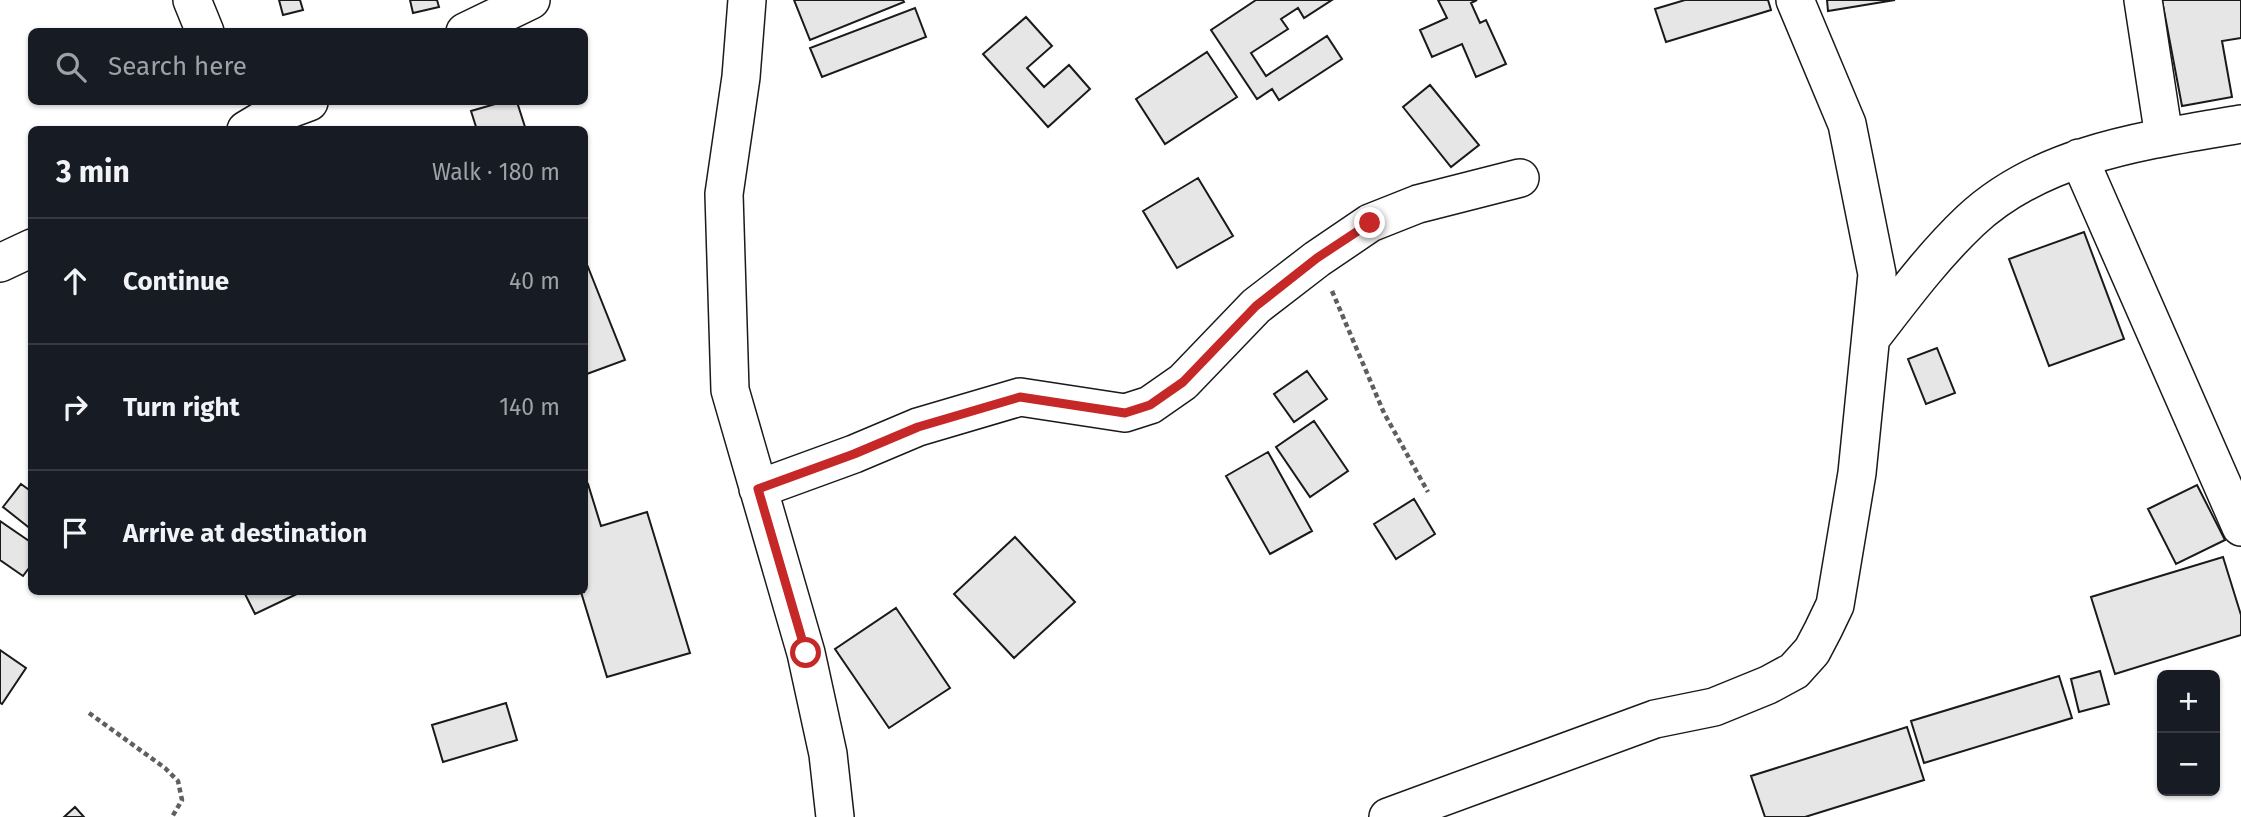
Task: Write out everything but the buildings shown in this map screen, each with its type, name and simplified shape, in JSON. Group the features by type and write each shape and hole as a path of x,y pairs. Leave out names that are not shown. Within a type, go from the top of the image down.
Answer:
{"street":[{"path":"192,0 203,28"},
{"path":"473,28 531,0"},
{"path":"747,0 741,77 724,194 730,390 806,653 828,754 835,817"},
{"path":"1388,817 1655,719 1714,707 1768,685 1794,671 1812,651 1835,606 1857,473 1877,274 1847,124 1795,0"},
{"path":"2143,0 2164,137"},
{"path":"255,116 297,105"},
{"path":"1871,338 1918,277 1971,220 2015,187 2079,158 2164,137 2241,124"},
{"path":"2079,158 2241,527"},
{"path":"758,489 918,427 1020,397 1125,413 1150,405 1183,382 1256,306 1317,258 1370,223 1418,204 1520,178"},
{"path":"0,263 28,250"}],"path":[{"path":"1317,258 1384,413 1428,492"},
{"path":"89,713 165,768 178,781 182,800 172,817"}],"route":[{"path":"806,653 758,489 918,427 1020,397 1125,413 1150,405 1183,382 1256,306 1317,258 1370,223"}]}
